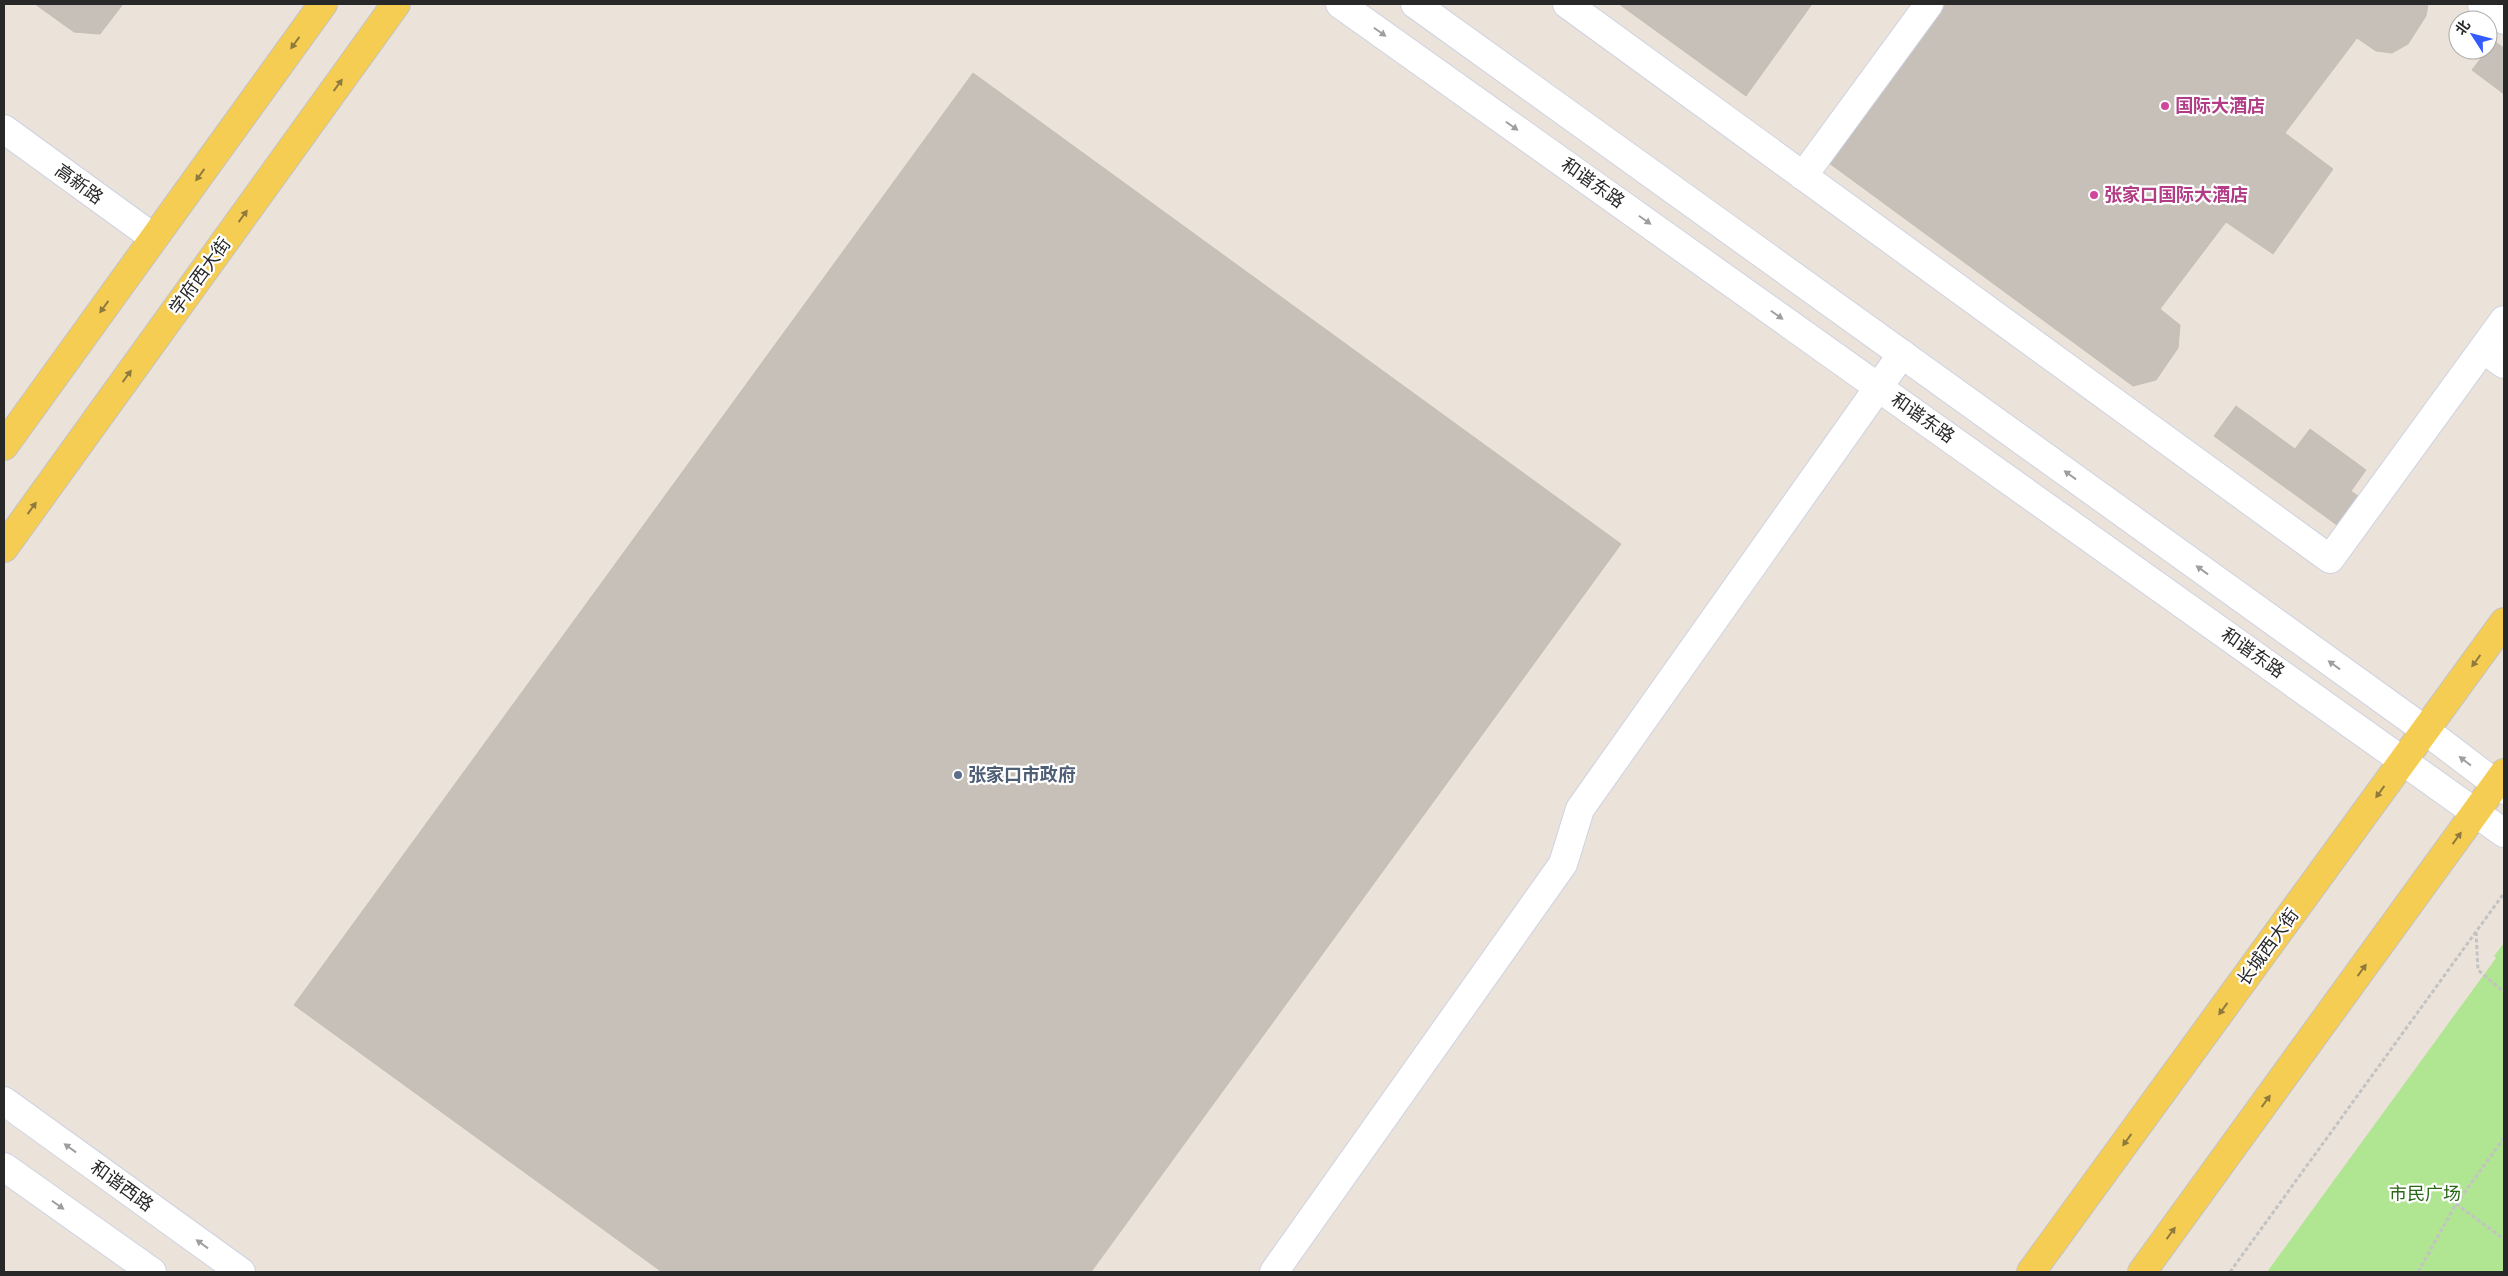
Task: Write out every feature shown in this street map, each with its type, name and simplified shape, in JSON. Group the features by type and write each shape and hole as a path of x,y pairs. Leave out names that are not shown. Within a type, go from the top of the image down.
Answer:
{"main road":[{"path":"4,446 324,4"},
{"name":"学府西大街","path":"4,548 396,4"},
{"name":"长城西大街","path":"2032,1272 2504,622"},
{"path":"2142,1272 2476,812 2502,782"}],"street":[{"name":"和谐东路","path":"1340,4 2504,833"},
{"path":"1415,4 2425,730 2502,782"},
{"path":"1567,4 2330,559 2494,356 2504,320"},
{"path":"1803,176 1929,4"},
{"path":"2482,4 2504,20"},
{"name":"高新路","path":"4,129 154,238"},
{"path":"1274,1272 1563,864 1580,809 1880,388 1902,354"},
{"name":"和谐西路","path":"4,1100 241,1272"},
{"path":"4,1167 152,1272"}],"path":[{"path":"2230,1272 2504,893"},
{"path":"2476,932 2478,970 2504,992"},
{"path":"2418,1272 2456,1204 2504,1138"},
{"path":"2456,1204 2504,1238"}],"green space":[{"name":"市民广场","path":"2504,943 2504,1272 2267,1272 2496,958 2494,956"}],"building":[{"path":"35,4 61,4 83,20 95,4 123,4 100,34 74,32"},
{"path":"61,4 95,4 83,20"},
{"path":"1619,4 1812,4 1746,96"},
{"name":"张家口国际大酒店","path":"1946,4 2428,4 2426,16 2408,44 2392,53 2376,51 2357,38 2285,133 2333,169 2273,254 2226,222 2160,309 2180,325 2178,348 2156,380 2133,386 1829,163"},
{"path":"2498,44 2504,48 2504,94 2472,70 2480,60 2498,60"},
{"name":"张家口市政府","path":"973,73 1621,544 1091,1272 662,1272 294,1005"},
{"path":"2236,406 2295,449 2310,429 2366,470 2351,491 2358,496 2337,525 2214,436"}],"place":[{"name":"国际大酒店","path":"2165,106"},
{"name":"张家口国际大酒店","path":"2094,195"},
{"name":"张家口市政府","path":"958,775"}]}
